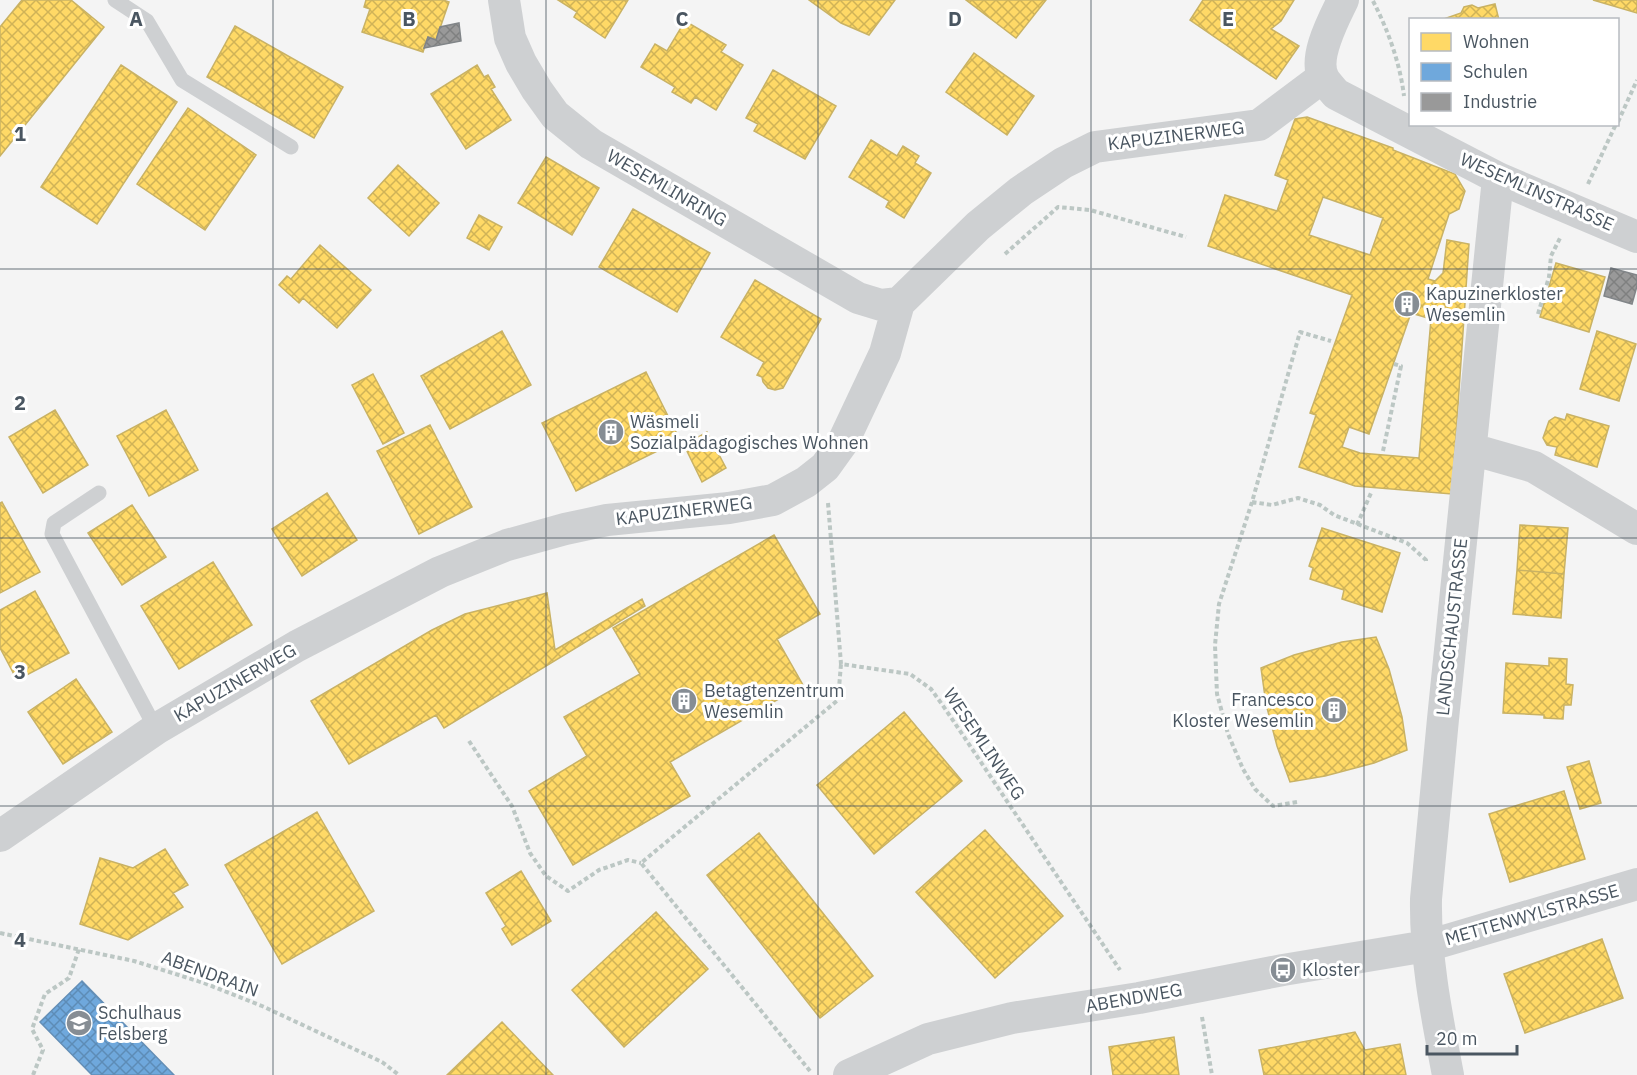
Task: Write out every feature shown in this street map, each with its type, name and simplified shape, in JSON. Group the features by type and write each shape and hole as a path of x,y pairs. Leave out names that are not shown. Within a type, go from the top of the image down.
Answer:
{"street":[{"name":"WESEMLINRING","path":"504,0 510,38 537,90 555,115 591,144 858,298 881,305 899,303"},
{"path":"1323,77 1320,58 1343,0"},
{"name":"KAPUZINERWEG","path":"0,836 156,729 297,646 440,572 507,545 565,529 607,520 729,508 773,500 806,482 825,466 843,442 885,353 899,303 978,226 1021,191 1063,163 1095,147 1258,125 1323,77"},
{"name":"WESEMLINSTRASSE","path":"1323,77 1336,94 1498,178 1637,237"},
{"name":"LANDSCHAUSTRASSE","path":"1448,1075 1432,988 1427,945 1426,899 1498,178"},
{"path":"1471,449 1534,467 1637,529"},
{"name":"METTENWYLSTRASSE","path":"1427,945 1637,884"},
{"name":"ABENDWEG","path":"849,1075 928,1039 1012,1018 1139,998 1427,945"}],"lane":[{"path":"114,0 147,21 182,80 291,147"},
{"name":"KAPUZINERWEG","path":"99,493 54,523 52,534 156,729"}],"path":[{"path":"1373,0 1394,52 1402,80 1407,130"},
{"path":"1619,119 1637,80"},
{"path":"1538,314 1549,277 1551,256 1616,126"},
{"path":"1005,254 1058,207 1090,210 1186,237"},
{"path":"1297,802 1273,806 1255,789 1243,770 1228,734 1217,694 1215,645 1219,604 1252,502 1300,332 1331,341"},
{"path":"1383,451 1401,366 1394,364"},
{"path":"642,863 838,700 841,664 825,466"},
{"path":"1357,525 1371,493"},
{"path":"1252,502 1272,505 1298,498 1320,505 1334,515 1407,543 1426,560 1425,572"},
{"name":"WESEMLINWEG","path":"841,664 910,674 931,689 1139,998"},
{"path":"469,741 512,806 530,853 546,876 568,891 599,870 628,860 642,863 810,1071"},
{"name":"ABENDRAIN","path":"0,933 134,961 204,983 262,1006 382,1062 399,1075"},
{"path":"33,1075 43,1050 32,1029 45,994 69,978 79,949"},
{"path":"1202,1017 1212,1075"}],"building: Wohnen":[{"path":"22,0 71,0 104,27 0,156 0,27"},
{"path":"366,0 443,0 449,2 436,40 428,37 423,52 362,32 370,9 364,7"},
{"path":"558,0 628,0 605,38 574,17 577,12"},
{"path":"809,0 895,0 869,35 841,23"},
{"path":"966,0 1046,0 1016,38"},
{"path":"1203,0 1294,0 1281,21 1271,29 1299,46 1276,79 1190,20"},
{"path":"1593,0 1637,0 1637,13"},
{"path":"1495,4 1498,18 1447,18 1461,13 1464,7 1472,5 1478,8"},
{"path":"685,21 726,45 721,52 743,65 716,110 695,97 691,103 672,92 675,87 641,67 655,44 667,51"},
{"path":"235,26 343,87 314,138 207,77"},
{"path":"974,53 1034,96 1007,135 946,92"},
{"path":"121,65 177,102 97,224 41,187"},
{"path":"477,65 484,77 488,75 495,87 491,89 511,120 466,149 431,94"},
{"path":"773,70 836,106 805,159 754,131 758,124 746,118"},
{"path":"188,108 256,155 205,230 137,184"},
{"name":"Kapuzinerkloster Wesemlin","path":"1307,117 1393,148 1393,150 1455,174 1465,191 1459,209 1449,214 1428,279 1435,281 1443,273 1447,240 1469,244 1452,494 1355,486 1299,467 1316,415 1310,413 1352,295 1208,246 1225,195 1277,211 1288,180 1275,175 1295,119","holes":["1323,197 1383,218 1370,255 1309,235","1411,313 1431,319 1419,458 1360,453 1342,447 1349,427 1369,434"]},
{"path":"871,140 897,156 903,146 919,156 915,163 931,173 904,218 886,207 889,201 849,177"},
{"path":"546,157 599,188 572,235 518,203"},
{"path":"398,165 439,203 409,236 368,198"},
{"path":"633,209 710,253 677,312 599,267"},
{"path":"479,215 502,227 489,250 467,238"},
{"path":"320,245 371,290 337,328 303,298 299,303 279,285 287,276 291,279"},
{"path":"1556,263 1605,277 1589,332 1540,317"},
{"path":"755,280 821,319 783,388 775,390 768,388 762,377 757,375 764,362 721,337"},
{"path":"502,331 531,385 450,429 421,376"},
{"path":"1597,331 1636,344 1619,401 1580,389"},
{"name":"Wäsmeli Sozialpädagogisches Wohnen","path":"646,372 680,440 576,491 542,423"},
{"path":"373,374 404,433 383,444 352,385"},
{"path":"55,410 88,465 43,493 9,437"},
{"path":"166,410 198,470 149,496 117,436"},
{"path":"1567,414 1609,426 1597,467 1555,455 1557,447 1547,445 1543,438 1549,421 1555,417 1565,420"},
{"path":"430,425 472,507 419,534 377,451"},
{"path":"707,432 726,468 702,482 684,445"},
{"path":"327,493 357,540 302,576 272,529"},
{"path":"2,502 40,572 0,593 0,503"},
{"path":"132,505 166,557 122,585 88,533"},
{"path":"1520,525 1568,528 1564,574 1517,570"},
{"path":"1322,528 1400,553 1382,612 1342,599 1344,590 1310,579 1313,568 1309,566"},
{"name":"Betagtenzentrum Wesemlin","path":"774,535 820,614 777,639 803,685 670,762 690,796 573,865 529,791 587,756 564,717 640,674 613,628"},
{"path":"213,562 252,625 179,669 141,606"},
{"path":"1517,570 1564,574 1561,618 1513,614"},
{"path":"35,591 69,653 17,680 0,648 0,610"},
{"path":"547,593 555,650 642,599 645,606 444,728 436,715 349,764 311,701 432,630 465,614"},
{"name":"Francesco Kloster Wesemlin","path":"1376,637 1389,669 1402,717 1407,750 1374,763 1325,776 1290,782 1277,746 1266,704 1261,668 1294,655 1342,642"},
{"path":"1549,658 1567,659 1566,684 1573,685 1571,705 1564,705 1563,719 1544,718 1544,715 1503,713 1506,663 1549,666"},
{"path":"76,679 112,732 63,764 28,712"},
{"path":"904,712 962,781 874,854 817,785"},
{"path":"1589,761 1601,803 1580,809 1567,767"},
{"path":"1564,791 1585,859 1510,882 1489,814"},
{"path":"317,812 374,911 282,964 225,865"},
{"path":"985,830 1063,916 995,978 916,892"},
{"path":"759,833 873,976 820,1018 707,875"},
{"path":"165,849 188,885 173,893 183,907 128,940 80,924 100,858 133,868"},
{"path":"521,871 551,921 512,945 502,929 506,926 486,893"},
{"path":"656,912 708,969 624,1047 572,990"},
{"path":"1602,939 1623,998 1525,1033 1504,974"},
{"path":"502,1022 553,1075 447,1075"},
{"path":"1355,1032 1365,1050 1400,1044 1406,1075 1264,1075 1259,1050"},
{"path":"1174,1037 1179,1075 1113,1075 1109,1047"}],"building: Schulen":[{"path":"82,981 174,1075 92,1075 40,1022"}],"building: Industrie":[{"path":"459,23 461,41 424,48 428,37 436,40 440,27"},
{"path":"1611,268 1637,275 1637,286 1632,304 1604,296"}],"place":[{"name":"Kapuzinerkloster Wesemlin","path":"1407,304"},
{"name":"Wäsmeli Sozialpädagogisches Wohnen","path":"611,432"},
{"name":"Betagtenzentrum Wesemlin","path":"684,701"},
{"name":"Francesco Kloster Wesemlin","path":"1334,710"},
{"name":"Kloster","path":"1283,970"},
{"name":"Schulhaus Felsberg","path":"79,1023"}]}
